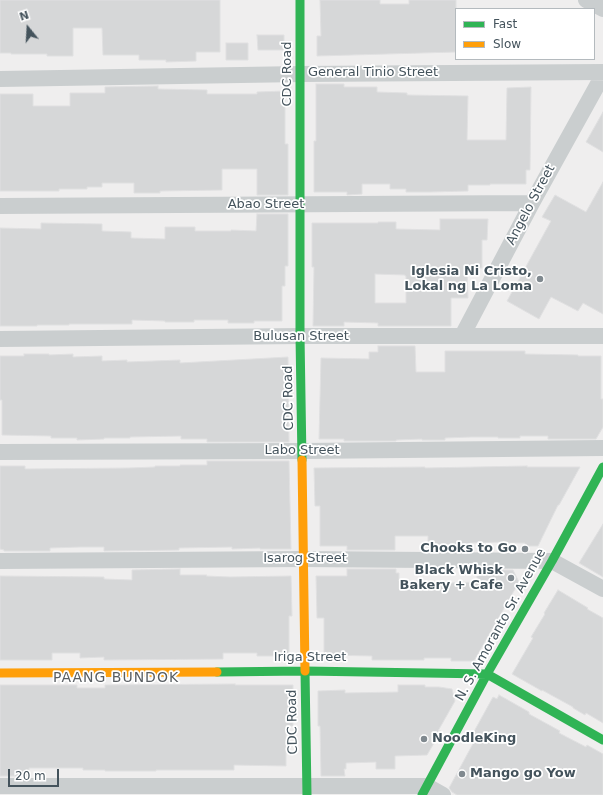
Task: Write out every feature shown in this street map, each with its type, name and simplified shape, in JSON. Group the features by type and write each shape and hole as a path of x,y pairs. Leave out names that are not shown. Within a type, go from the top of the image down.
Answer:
{"street":[{"name":"CDC Road","path":"300,0 300,336 307,790"},
{"path":"586,0 603,9"},
{"name":"General Tinio Street","path":"0,79 301,74 603,74"},
{"name":"Angelo Street","path":"462,336 532,203 603,74"},
{"name":"Abao Street","path":"0,206 532,203"},
{"name":"Bulusan Street","path":"0,339 300,336 603,336"},
{"name":"Labo Street","path":"0,452 603,448"},
{"name":"N. S. Amoranto Sr. Avenue","path":"424,790 603,467"},
{"name":"Isarog Street","path":"0,561 303,559 552,561 603,590"},
{"name":"Iriga Street","path":"0,673 305,671 487,674 603,740"},
{"path":"0,786 424,790 443,795"}],"building":[{"path":"0,0 220,0 220,52 196,52 196,61 166,62 166,60 139,60 139,55 103,55 102,28 73,28 73,56 0,53"},
{"path":"320,0 380,0 380,4 409,4 409,0 456,0 455,52 317,56 317,36 321,36"},
{"path":"257,35 284,35 284,50 258,50"},
{"path":"226,43 248,43 248,60 226,60"},
{"path":"316,84 344,84 344,87 377,87 377,92 407,93 407,95 468,96 467,140 506,140 507,88 531,87 530,170 526,170 526,184 468,185 468,191 406,192 406,189 390,189 390,184 362,184 362,194 347,195 347,192 314,192"},
{"path":"158,86 158,89 207,90 207,94 257,94 257,92 285,91 285,144 288,144 288,195 257,195 257,169 222,169 222,190 134,193 134,183 102,183 102,187 87,187 87,189 59,189 59,191 0,191 0,94 33,94 33,106 70,106 70,93 105,93 105,87"},
{"path":"603,112 603,152 586,142"},
{"path":"603,182 603,314 583,303 578,311 551,297 539,319 507,301 551,221 542,217 555,195 586,212"},
{"path":"257,214 288,214 288,266 285,266 285,286 282,286 282,321 228,323 228,320 165,322 132,320 132,324 0,326 0,228 41,229 41,223 102,224 102,231 131,232 131,238 165,239 165,227 195,227 195,231 256,231"},
{"path":"440,219 488,219 487,240 482,240 482,268 467,268 468,298 451,298 451,326 378,326 378,323 344,322 344,326 313,326 314,267 312,267 312,223 396,222 396,229 440,230","holes":["375,274 405,275 406,303 375,303"]},
{"path":"378,346 415,346 416,372 445,372 445,351 525,351 525,354 601,356 601,399 603,399 603,427 596,439 548,439 548,436 520,436 520,438 471,437 445,438 445,440 422,439 396,441 344,441 344,439 319,439 321,358 369,359 369,352 378,352"},
{"path":"24,354 73,354 73,357 102,356 102,361 127,360 127,362 180,360 180,363 288,357 289,442 207,442 207,439 181,439 181,436 77,440 77,438 51,438 51,436 2,435 0,356 24,356"},
{"path":"207,461 289,461 291,549 232,549 232,547 179,548 179,550 104,551 104,547 80,547 50,548 50,551 4,551 0,549 0,466 25,466 25,469 129,468 207,465"},
{"path":"580,467 558,505 538,546 525,546 525,543 504,542 470,543 470,545 428,545 428,536 395,536 395,550 347,550 347,546 320,546 320,506 315,506 314,468"},
{"path":"603,524 603,577 579,563"},
{"path":"180,569 180,575 230,577 291,576 292,616 289,616 289,656 257,656 257,653 223,653 223,659 104,660 104,657 80,658 80,653 52,653 52,660 0,660 0,576 104,577 104,579 132,580 132,570"},
{"path":"347,569 396,569 396,573 399,573 399,581 449,583 477,582 477,570 513,570 519,582 474,661 451,661 451,658 424,658 424,660 372,660 372,656 324,655 324,618 317,618 316,576 347,576"},
{"path":"558,590 603,618 603,723 586,713 585,715 512,674 533,638 531,637 545,614 544,613"},
{"path":"0,685 77,685 77,688 105,688 105,685 293,685 293,726 286,726 286,766 234,765 234,770 156,771 105,771 83,770 83,768 29,768 29,770 26,770 26,776 0,776"},
{"path":"398,685 425,685 425,687 452,689 455,701 438,731 441,731 427,755 395,756 395,769 376,769 376,762 346,763 346,769 344,769 345,776 321,776 320,726 318,726 318,691 345,690 345,693 398,692"},
{"path":"499,695 560,731 559,733 586,747 587,745 603,754 603,795 457,795 452,792 449,788 475,740 471,737 493,697 497,699"}],"traffic: fast":[{"path":"300,0 300,336 302,460"},
{"path":"422,795 487,674 552,561 603,467"},
{"path":"305,671 307,795"},
{"path":"217,672 305,671 487,674 603,740"}],"traffic: slow":[{"path":"302,460 305,671"},
{"path":"0,673 217,672"}],"place":[{"name":"Iglesia Ni Cristo, Lokal ng La Loma","path":"540,279"},
{"name":"Chooks to Go","path":"525,549"},
{"name":"Black Whisk Bakery + Cafe","path":"511,578"},
{"name":"NoodleKing","path":"424,739"},
{"name":"Mango go Yow","path":"462,774"}],"district":[{"name":"PAANG BUNDOK","path":"116,678"}]}
